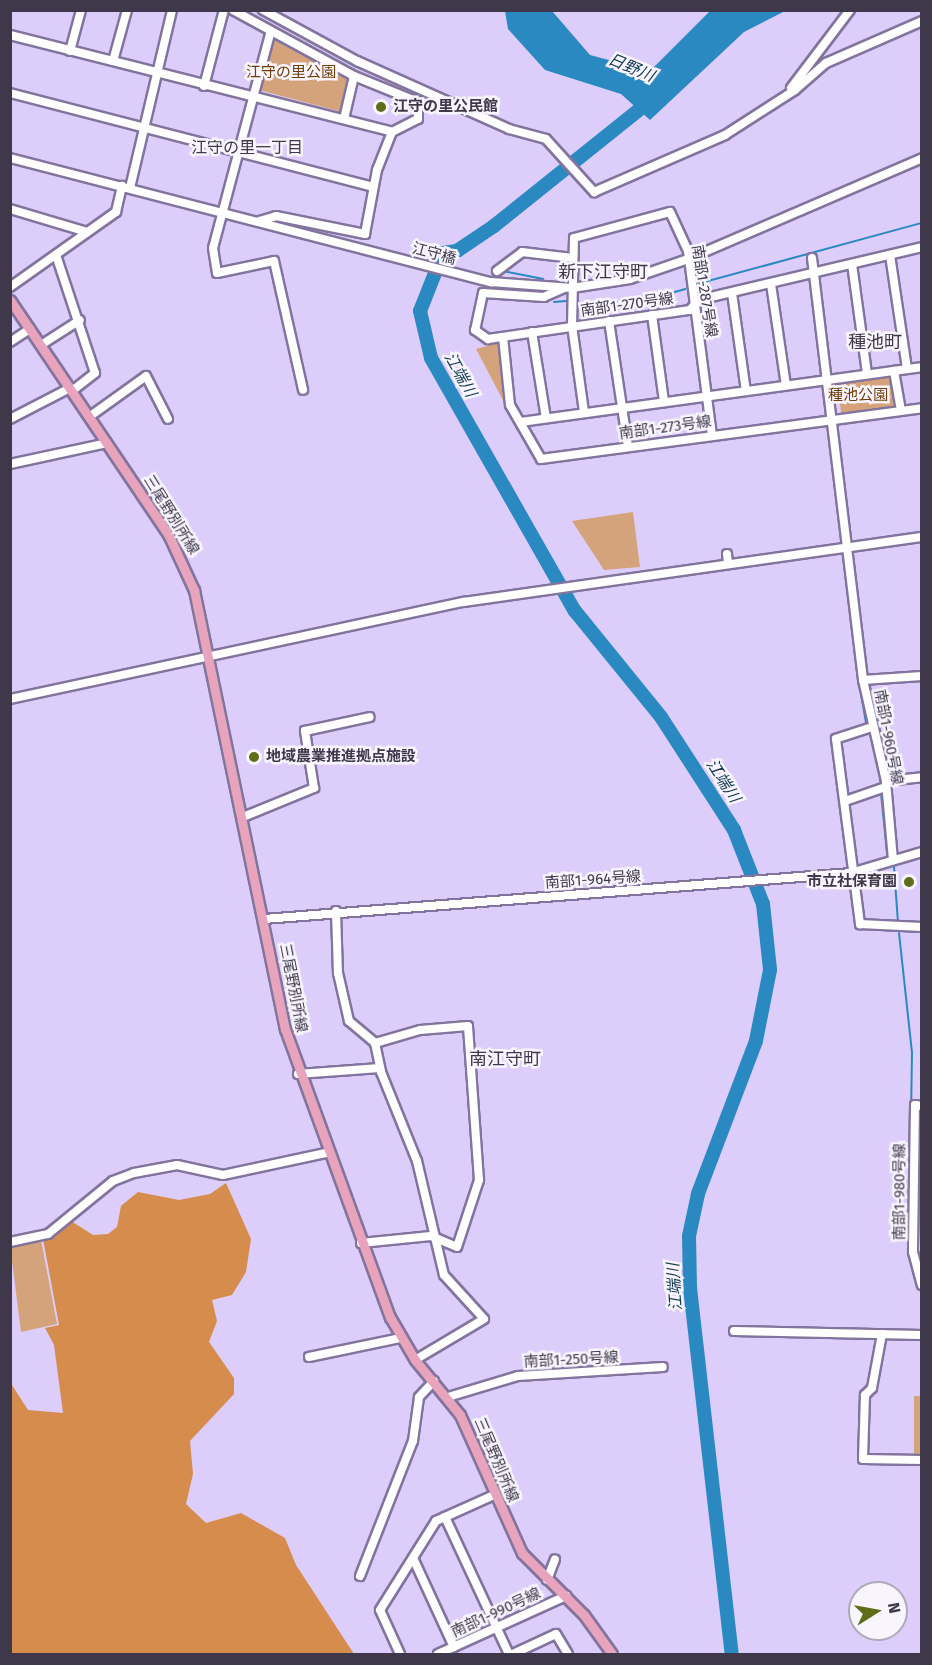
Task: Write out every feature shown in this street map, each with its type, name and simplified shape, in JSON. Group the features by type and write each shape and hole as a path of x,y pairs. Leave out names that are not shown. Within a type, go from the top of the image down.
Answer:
{"main road":[{"name":"三尾野別所線","path":"10,300 181,557 209,656 297,1074 361,1243 401,1338 416,1360 448,1397 469,1431 494,1495 531,1564 566,1596 612,1654"}],"street":[{"path":"70,51 81,10"},
{"path":"113,61 127,10"},
{"path":"10,287 116,212 145,127 172,10"},
{"path":"204,86 224,10"},
{"path":"10,35 392,132 418,119 417,102 354,76 270,34 233,10"},
{"path":"263,10 357,61 553,146 586,186 594,192 725,135 784,96 826,63 921,21"},
{"path":"784,96 850,10"},
{"path":"270,34 213,248 217,273 274,261 303,390"},
{"path":"344,120 354,76"},
{"path":"10,93 373,187"},
{"path":"257,222 276,216 365,234 373,187 392,132"},
{"name":"江守橋","path":"10,158 491,282 568,288"},
{"path":"568,288 630,279 688,260 921,158"},
{"path":"10,209 87,232"},
{"name":"南部1-287号線","path":"584,412 568,288 574,238 670,212 688,260 712,435"},
{"name":"南部1-270号線","path":"568,288 544,297 483,293 475,330 488,339 652,315 694,306 698,300 921,247"},
{"path":"497,271 522,252 573,258"},
{"path":"10,419 71,389 95,373 80,320 56,255"},
{"path":"890,255 907,369"},
{"path":"812,258 850,547 863,680"},
{"path":"852,264 867,374"},
{"path":"771,284 786,385"},
{"path":"732,293 746,391"},
{"path":"652,315 664,402"},
{"path":"41,345 80,320"},
{"path":"609,321 628,447"},
{"path":"10,342 30,329"},
{"path":"532,332 546,418"},
{"name":"南部1-273号線","path":"504,336 510,405 541,459 921,408"},
{"path":"521,422 921,367"},
{"path":"894,370 901,411"},
{"path":"89,417 146,376 168,419"},
{"path":"10,464 107,443"},
{"path":"10,699 540,589 921,537"},
{"path":"727,554 729,564"},
{"name":"南部1-960号線","path":"893,860 885,784 863,680 921,676"},
{"path":"243,817 314,788 305,731 370,717"},
{"path":"872,727 836,738 848,800 851,873 861,928 921,927"},
{"path":"848,800 885,784 921,777"},
{"name":"南部1-964号線","path":"264,919 336,911 851,873 921,852"},
{"path":"336,911 338,973 349,1021 375,1043 380,1068 417,1161 444,1275 484,1319 416,1360"},
{"path":"361,1243 435,1237 457,1247 479,1180 468,1026 420,1030 375,1043"},
{"path":"297,1074 380,1068"},
{"name":"南部1-980号線","path":"921,1106 915,1106 917,1207 913,1252 921,1285"},
{"path":"10,1242 48,1234 113,1181 134,1173 177,1166 224,1175 326,1153"},
{"path":"734,1331 921,1335"},
{"path":"882,1334 872,1388 865,1395 863,1459 921,1460"},
{"path":"309,1357 401,1338"},
{"name":"南部1-250号線","path":"448,1397 518,1376 663,1367"},
{"path":"360,1576 413,1441 419,1397 434,1381"},
{"path":"400,1654 380,1610 436,1521 494,1495"},
{"path":"445,1517 496,1628 511,1654 556,1634 568,1654"},
{"path":"413,1558 454,1647"},
{"path":"531,1564 553,1560 547,1580"},
{"name":"南部1-990号線","path":"438,1654 566,1596"}],"green space":[{"name":"江守の里公園","path":"275,39 350,76 342,112 259,90"},
{"path":"501,342 500,356 506,406 476,349"},
{"name":"種池公園","path":"890,376 894,408 841,414 837,382"},
{"path":"633,512 640,567 604,570 572,521"},
{"path":"41,1240 57,1324 21,1332 10,1245"},
{"path":"914,1396 921,1396 921,1457 914,1457"}],"shaded area":[{"path":"226,1183 251,1239 246,1272 232,1295 212,1300 217,1321 209,1342 234,1378 234,1394 190,1441 193,1474 186,1504 206,1523 241,1513 285,1538 296,1565 354,1654 11,1654 10,1382 28,1410 63,1413 54,1345 45,1328 59,1325 43,1239 71,1221 93,1235 108,1234 117,1227 121,1206 138,1192 179,1200 210,1194"}],"water":[{"name":"日野川","path":"505,11 552,11 590,55 650,71 710,11 785,11 744,32 650,120 621,94 545,70 508,29"}],"waterway":[{"name":"江端川","path":"650,101 494,226 457,251 443,253 420,311 431,358 575,611 661,717 734,830 763,904 770,970 756,1041 698,1194 689,1236 690,1288 732,1654"},
{"path":"697,284 922,223"},
{"path":"503,271 543,279"},
{"path":"579,307 618,308 685,289"},
{"path":"812,299 822,374"},
{"path":"554,302 566,301"},
{"path":"823,387 826,405"},
{"path":"852,618 858,678"},
{"path":"859,682 866,723"},
{"path":"879,768 881,786"},
{"path":"881,793 887,853"},
{"path":"894,867 898,923"},
{"path":"899,933 912,1053 909,1254 922,1295"}],"place":[{"name":"江守の里公民館","path":"381,107"},
{"name":"地域農業推進拠点施設","path":"254,757"},
{"name":"市立社保育園","path":"909,882"}],"district":[{"name":"江守の里一丁目","path":"247,148"},
{"name":"新下江守町","path":"603,272"},
{"name":"種池町","path":"875,342"},
{"name":"南江守町","path":"505,1059"}]}
